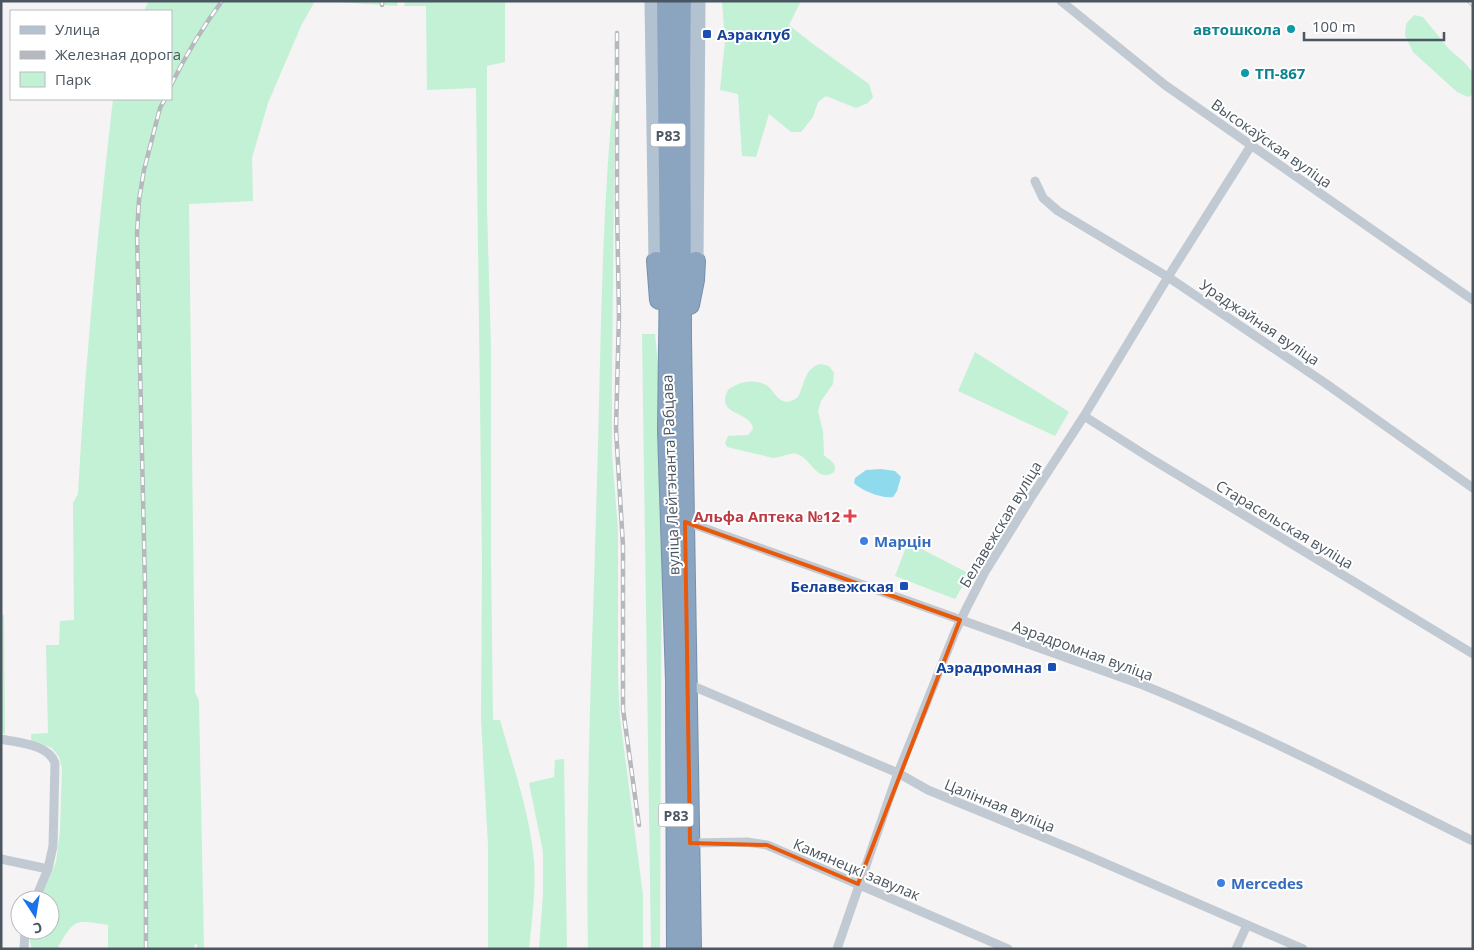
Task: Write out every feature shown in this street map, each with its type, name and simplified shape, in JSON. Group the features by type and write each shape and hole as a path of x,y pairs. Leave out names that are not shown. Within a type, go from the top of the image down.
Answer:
{"highway":[{"name":"вуліца Лейтэнанта Рабцава","path":"681,1 676,265 667,360 667,430 678,519 688,684 692,949"},
{"name":"вуліца Лейтэнанта Рабцава","path":"656,2 682,339 675,680 676,949"}],"main road":[{"name":"вуліца Лейтэнанта Рабцава","path":"676,265 697,3"}],"street":[{"name":"Высокаўская вуліца","path":"1061,1 1165,85 1473,300"},
{"name":"Белавежская вуліца","path":"837,949 898,773 960,620 995,555 1084,416 1168,277 1252,144"},
{"name":"Ураджайная вуліца","path":"1035,181 1043,198 1058,211 1168,277 1326,383 1473,488"},
{"name":"Старасельская вуліца","path":"1084,416 1158,464 1473,654"},
{"name":"Аэрадромная вуліца","path":"678,519 1143,685 1182,701 1355,783 1473,842"},
{"name":"Цалінная вуліца","path":"688,684 898,773 928,790 1079,852 1303,949"},
{"path":"1,739 46,750 53,758 56,769 53,846 48,870 39,890"},
{"name":"Камянецкі завулак","path":"690,843 746,842 767,845 1008,949"},
{"path":"1,859 48,870"},
{"path":"1236,949 1247,925"}],"highlighted area":[{"path":"685,522 960,620 858,884 767,845 690,843"}],"green space":[{"path":"149,1 315,1 301,26 268,103 252,158 253,201 189,204 195,692 199,701 204,949 198,949 197,944 194,945 194,949 108,949 108,925 82,922 72,926 57,949 32,949 30,940 60,940 60,890 44,890 56,862 60,831 62,768 59,757 52,748 31,740 31,734 48,733 46,645 59,645 60,621 74,620 73,503 78,494 92,296 113,100 172,100 172,10 144,10"},
{"path":"320,1 398,1 397,6"},
{"path":"405,1 505,1 505,62 487,66 493,720 500,720 520,790 532,843 534,883 529,949 488,949 488,845 481,720 482,561 476,88 427,90 426,6 404,6"},
{"path":"722,1 801,1 789,25 869,84 873,97 868,103 856,108 826,96 818,102 813,117 801,132 791,132 769,114 756,157 742,156 738,94 720,90 725,41"},
{"path":"1414,15 1423,17 1449,49 1473,73 1473,95 1468,97 1457,92 1413,52 1405,35 1406,24"},
{"path":"615,80 612,455 618,529 618,677 620,718 643,895 643,949 588,949 588,774 602,280 610,130"},
{"path":"642,334 655,334 660,383 662,476 660,949 651,949"},
{"path":"975,352 1069,412 1055,436 958,391"},
{"path":"820,364 829,366 834,373 833,384 821,401 818,411 823,431 824,455 834,464 834,472 823,475 814,469 802,456 797,454 773,458 727,447 725,443 728,436 748,435 753,429 747,419 729,409 726,405 725,398 728,390 737,384 759,382 769,387 781,400 785,402 791,401 798,397 811,369"},
{"path":"908,542 970,574 955,599 895,576"},
{"path":"1,615 4,615 5,734 1,733"},
{"path":"564,759 567,949 539,949 543,893 543,852 529,783 554,777 555,760"}],"water":[{"path":"881,469 895,471 901,477 893,497 873,494 854,483 855,478 866,470"}],"railway":[{"path":"172,83 182,63 222,1"},
{"path":"1469,1 1473,5"},
{"path":"617,33 619,315 616,429 623,546 623,709 639,825"},
{"path":"146,949 145,585 137,234 139,200 144,170 160,108 164,100"}],"place":[{"name":"автошкола","path":"1291,29"},
{"name":"Аэраклуб","path":"707,34"},
{"name":"ТП-867","path":"1245,73"},
{"name":"Альфа Аптека №12","path":"850,516"},
{"name":"Марцін","path":"864,541"},
{"name":"Белавежская","path":"904,586"},
{"name":"Аэрадромная","path":"1052,667"},
{"name":"Mercedes","path":"1221,883"}]}
